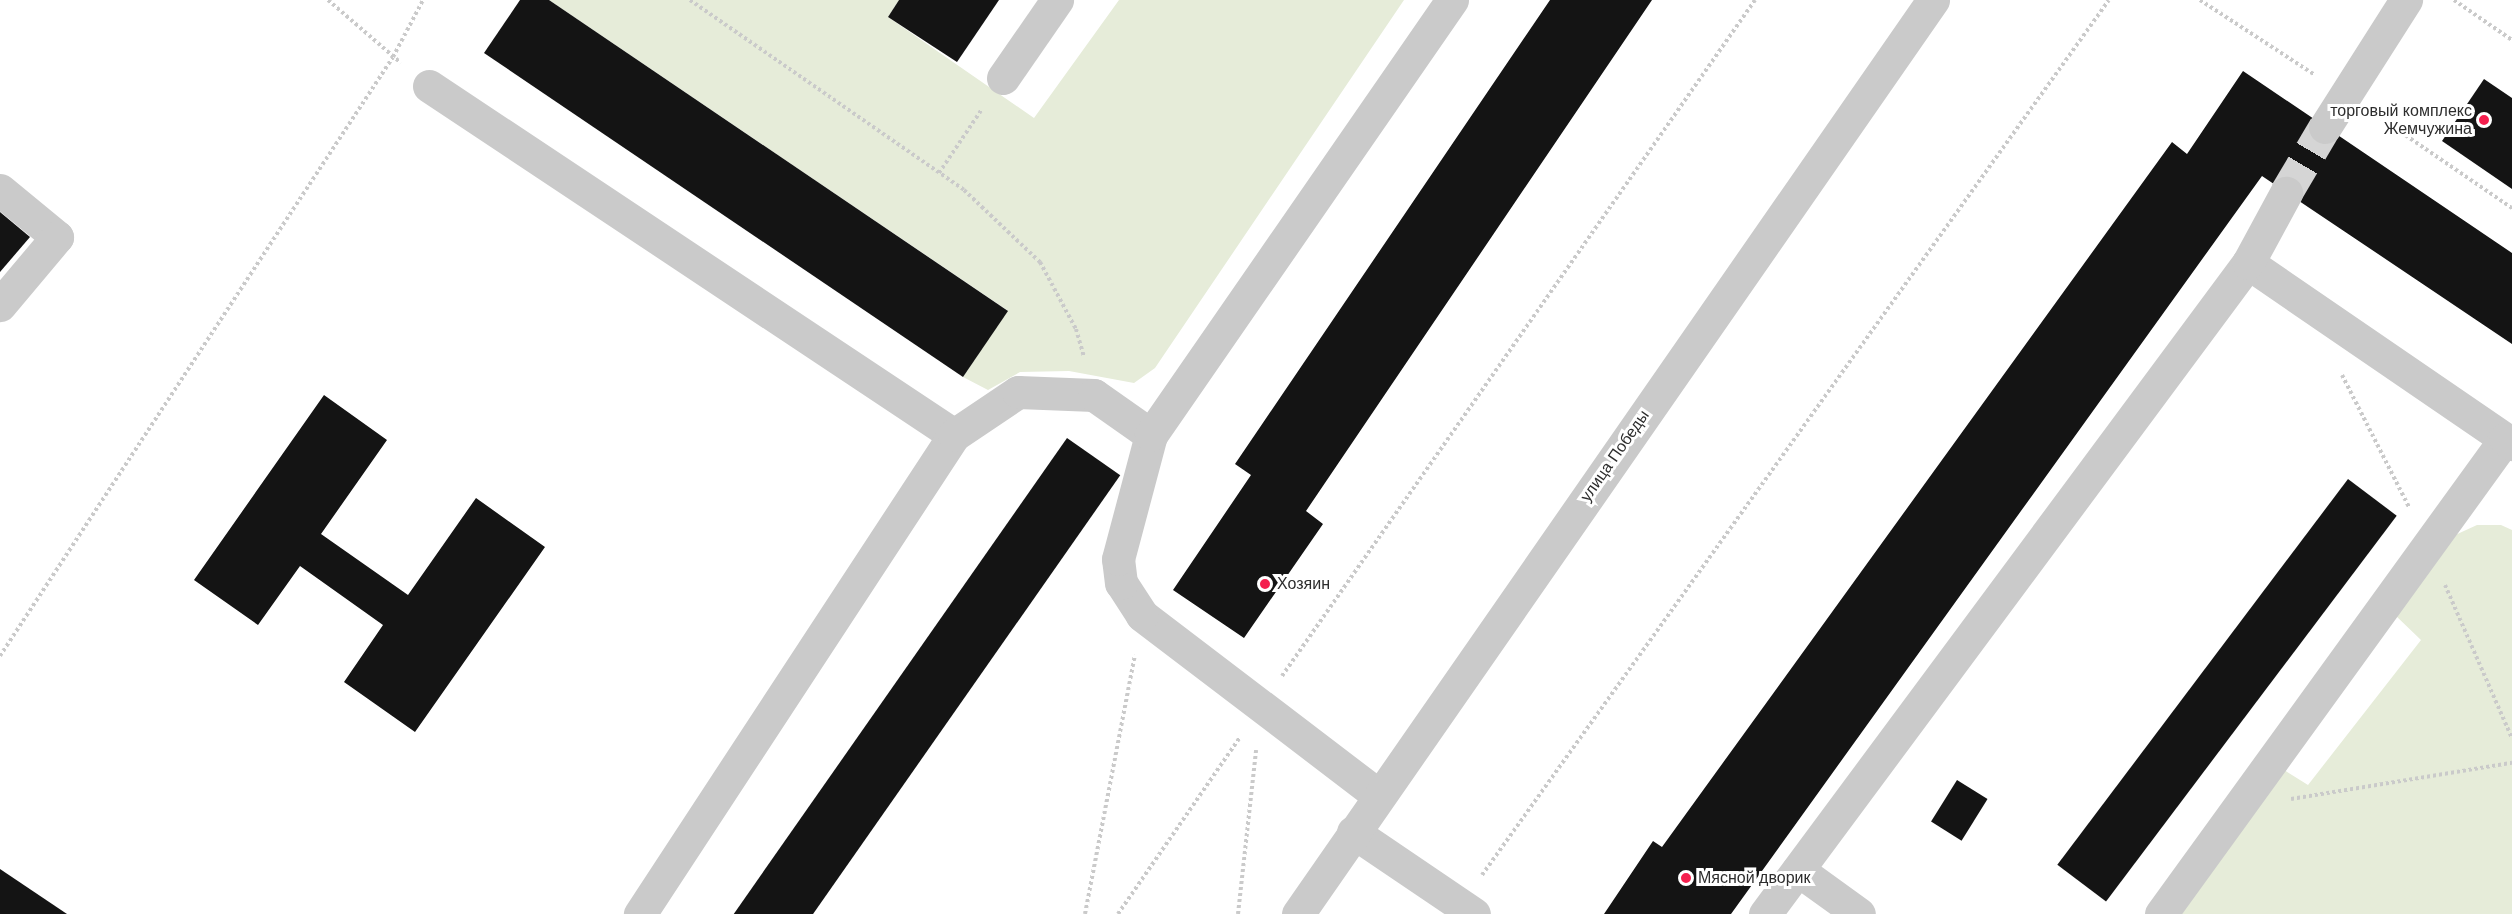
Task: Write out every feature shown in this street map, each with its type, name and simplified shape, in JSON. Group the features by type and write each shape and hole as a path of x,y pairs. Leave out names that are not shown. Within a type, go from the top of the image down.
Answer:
{"street":[{"path":"1003,78 1057,0"},
{"path":"1378,795 1260,708 1142,615 1120,583 1118,559 1151,435 1452,0"},
{"name":"улица Победы","path":"1298,914 1378,795 1933,0"},
{"path":"2325,127 2406,0"},
{"path":"429,86 954,435"},
{"path":"0,190 57,237 0,305"},
{"path":"1765,914 2248,263 2286,192"},
{"path":"2161,914 2509,442 2248,263"},
{"path":"640,914 954,435 1018,392 1095,395 1151,435"},
{"path":"1353,832 1467,909"},
{"path":"1798,870 1859,914"}],"path":[{"path":"328,0 429,86"},
{"path":"0,656 393,57 423,0"},
{"path":"690,0 964,190 1040,262 1076,329 1095,395"},
{"path":"1118,914 1755,0"},
{"path":"1467,909 2109,0"},
{"path":"2454,0 2512,40"},
{"path":"939,173 1003,78"},
{"path":"1085,914 1142,615"},
{"path":"1238,914 1260,708"},
{"path":"2238,807 2512,763"}],"green space":[{"path":"549,0 899,0 888,17 1034,118 1119,0 1404,0 1155,368 1134,383 1069,371 1020,372 988,390 963,377 1007,310"},
{"path":"2477,525 2501,525 2512,530 2512,914 2178,914 2281,768 2308,785 2421,640 2395,615 2453,536"}],"building":[{"path":"520,0 549,0 1008,311 963,377 484,53"},
{"path":"899,0 999,0 957,62 888,17"},
{"path":"1550,0 1652,0 1306,511 1323,524 1244,638 1173,590 1251,475 1235,464"},
{"path":"2243,71 2512,253 2512,344 2262,176 1731,914 1604,914 1653,841 1662,847 2172,142 2187,154"},
{"name":"торговый комплекс Жемчужина","path":"2484,79 2512,98 2512,189 2442,141"},
{"path":"0,212 30,237 0,272"},
{"path":"324,395 387,440 321,534 408,595 476,498 545,547 415,732 344,682 383,625 300,566 258,625 194,580"},
{"path":"1067,438 1120,475 813,914 734,914"},
{"path":"2348,479 2397,516 2106,901 2057,865"},
{"path":"1957,780 1988,799 1962,841 1931,822"},
{"path":"0,869 67,914 0,914"}],"tunnel":[{"path":"2286,193 2325,127"}],"place":[{"name":"торговый комплекс Жемчужина","path":"2484,120"},
{"name":"Хозяин","path":"1265,584"},
{"name":"Мясной дворик","path":"1686,878"}]}
